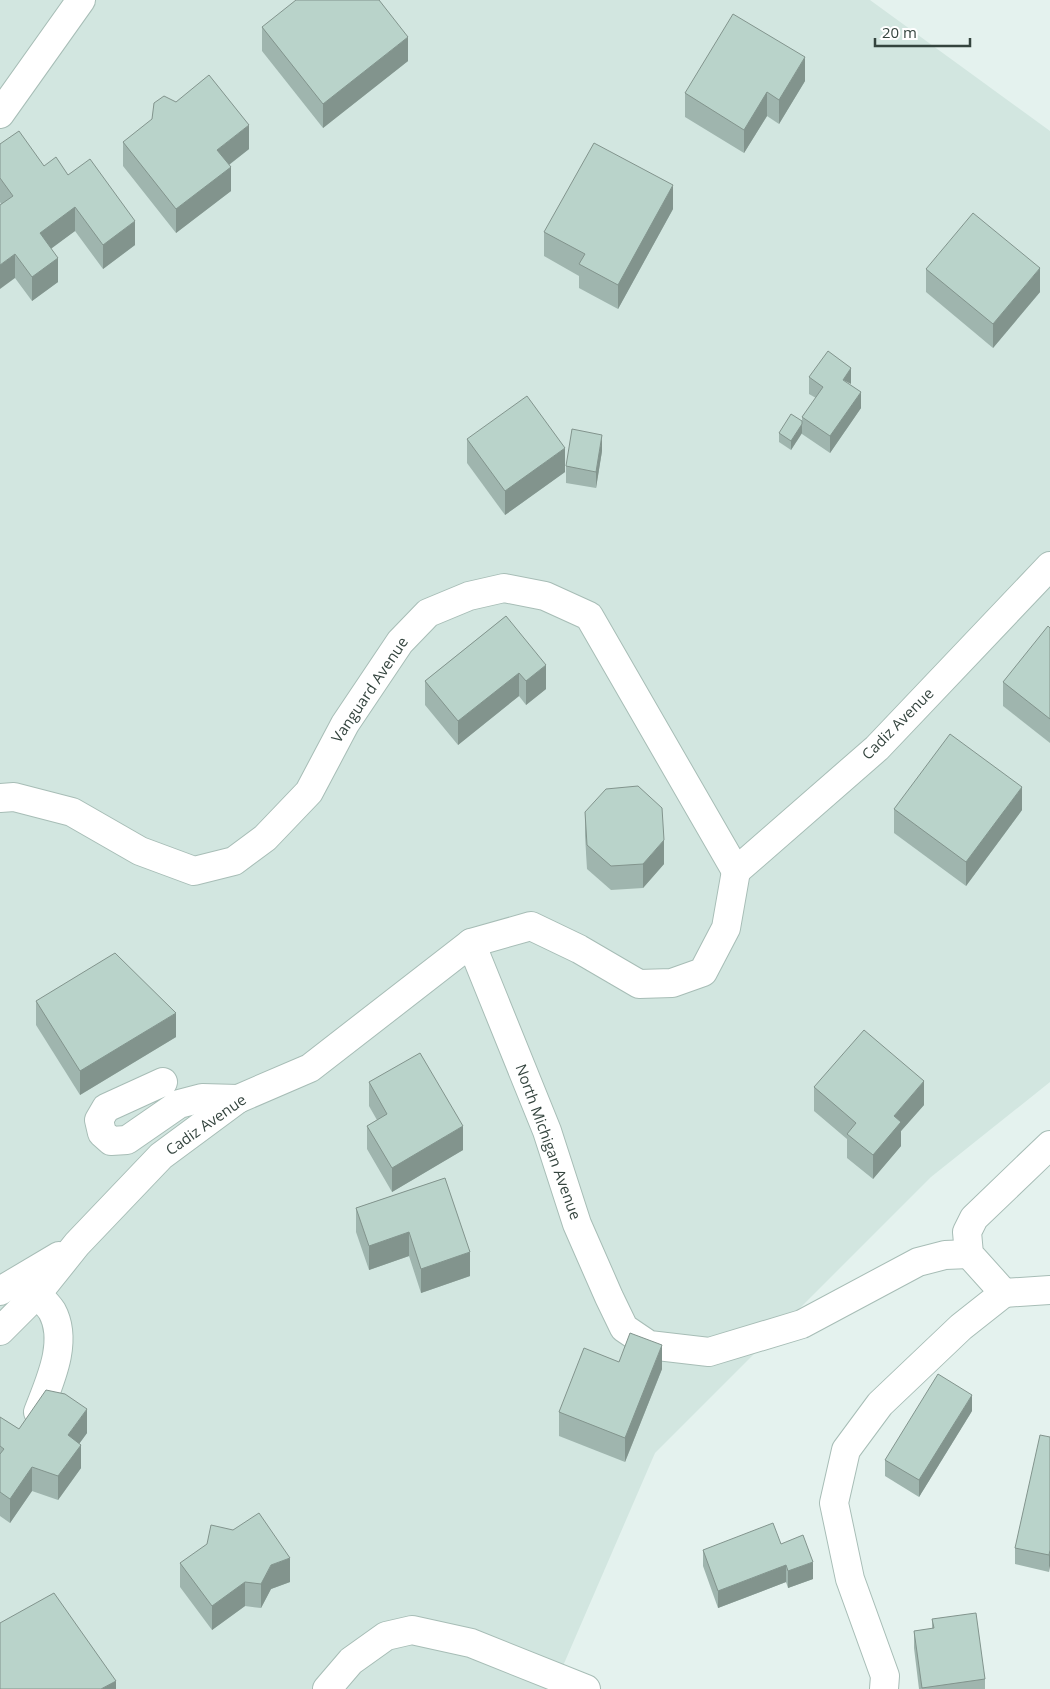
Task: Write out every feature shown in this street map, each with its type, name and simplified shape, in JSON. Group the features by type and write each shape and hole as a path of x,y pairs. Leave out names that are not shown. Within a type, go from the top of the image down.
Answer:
{"street":[{"path":"0,114 80,0"},
{"name":"Cadiz Avenue","path":"736,871 878,748 1050,566"},
{"name":"Vanguard Avenue","path":"0,798 14,797 72,812 140,851 194,871 234,861 265,838 309,792 345,724 400,642 428,613 469,596 504,588 545,596 589,616 736,871"},
{"path":"471,943 531,926 579,949 638,984 672,983 703,972 726,928 736,871"},
{"name":"Cadiz Avenue","path":"0,1331 37,1294 77,1244 161,1156 238,1099 310,1068 471,943"},
{"name":"North Michigan Avenue","path":"471,943 547,1131 577,1224 624,1328 649,1345 709,1352 802,1324 918,1262 945,1255 969,1254"},
{"path":"163,1082 106,1108 99,1120 102,1133 111,1141 127,1140 179,1104 202,1098 238,1099"},
{"path":"1004,1293 969,1254 967,1232 974,1218 1050,1145"},
{"path":"0,1291 77,1244"},
{"path":"884,1689 885,1676 850,1579 834,1503 846,1450 880,1404 961,1327 1004,1293 1050,1290"},
{"path":"37,1294 52,1312 58,1333 55,1364 38,1412"},
{"path":"327,1689 351,1661 386,1636 412,1630 471,1643 586,1689"}],"shaded area":[{"path":"0,0 870,0 1050,131 1050,1082 931,1177 655,1453 553,1689 0,1689"}],"building":[{"path":"296,0 379,0 408,37 323,104 262,27"},
{"path":"733,14 805,57 779,100 767,92 744,130 685,93"},
{"path":"209,75 249,125 217,150 231,167 176,209 123,142 152,119 154,103 164,96 176,102"},
{"path":"19,131 44,166 56,157 68,175 90,159 135,221 103,245 75,207 40,233 58,258 32,277 15,254 0,265 0,205 13,196 0,178 0,144"},
{"path":"594,143 673,185 618,285 579,264 585,254 544,232"},
{"path":"973,213 1040,268 993,324 926,269"},
{"path":"828,351 851,368 843,380 861,392 830,436 802,417 823,387 809,377"},
{"path":"527,396 565,448 505,491 467,439"},
{"path":"791,414 802,421 802,424 791,441 779,433"},
{"path":"572,429 602,435 596,472 566,466"},
{"path":"506,616 546,665 526,681 519,673 458,721 425,681"},
{"path":"1048,626 1050,628 1050,719 1003,682"},
{"path":"950,734 1022,787 966,862 894,809"},
{"path":"638,786 662,808 664,840 643,864 611,866 587,845 585,812 606,789"},
{"path":"115,953 176,1013 80,1071 36,1001"},
{"path":"864,1030 924,1081 894,1116 901,1122 873,1155 847,1134 856,1123 814,1087"},
{"path":"420,1053 463,1126 392,1168 367,1126 387,1114 369,1082"},
{"path":"445,1178 470,1252 421,1269 409,1232 369,1246 356,1208"},
{"path":"630,1333 662,1345 625,1438 559,1412 584,1348 619,1362"},
{"path":"938,1374 972,1395 919,1480 885,1460"},
{"path":"46,1390 65,1394 87,1409 68,1435 81,1445 58,1476 32,1467 10,1499 0,1492 0,1454 4,1449 0,1446 0,1417 19,1429"},
{"path":"1040,1435 1050,1437 1049,1555 1015,1548"},
{"path":"259,1513 290,1558 271,1565 261,1584 245,1582 212,1606 180,1563 207,1544 211,1525 233,1530"},
{"path":"773,1523 781,1544 803,1535 813,1562 788,1571 786,1565 718,1591 703,1550"},
{"path":"54,1593 116,1681 101,1689 0,1689 0,1623"},
{"path":"976,1613 985,1679 922,1688 914,1631 934,1628 932,1619"}]}
